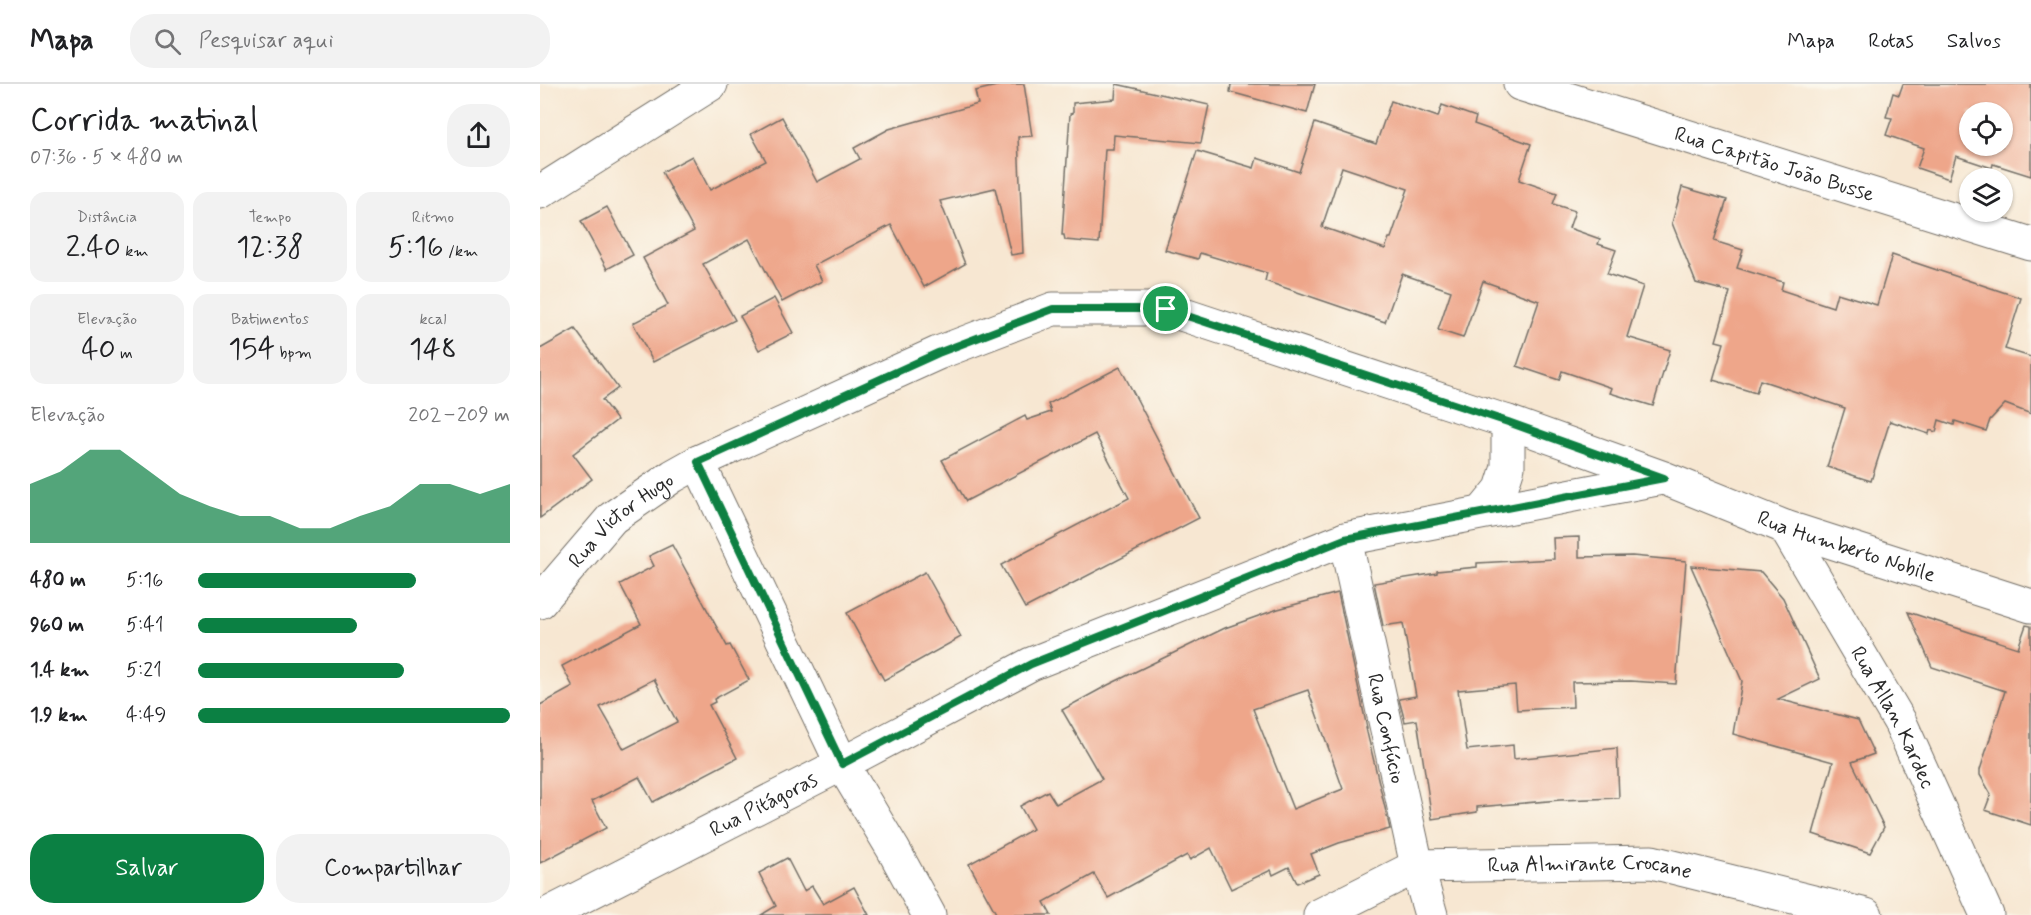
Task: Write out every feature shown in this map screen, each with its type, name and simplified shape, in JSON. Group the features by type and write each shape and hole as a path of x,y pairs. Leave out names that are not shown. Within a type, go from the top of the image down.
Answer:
{"street":[{"path":"540,192 711,84"},
{"name":"Rua Capitão João Busse","path":"1520,84 2031,244"},
{"name":"Rua Victor Hugo","path":"540,602 612,518 673,476 698,462 938,353 1053,309 1166,309 1508,422 1664,478"},
{"path":"1482,512 1501,489 1508,467 1508,422"},
{"path":"698,462 842,764 894,849 928,915"},
{"name":"Rua Pitágoras","path":"546,915 842,764 1031,664 1345,539 1664,478"},
{"name":"Rua Humberto Nobile","path":"1664,478 1785,527 2031,606"},
{"name":"Rua Allan Kardec","path":"1785,527 1900,722 1987,915"},
{"name":"Rua Confúcio","path":"1345,539 1417,866 1431,915"},
{"name":"Rua Almirante Crocane","path":"1320,915 1417,866 1652,862 1866,915"}],"building":[{"path":"1005,84 1024,84 1032,136 1018,137 1023,253 1011,255 995,188 940,201 965,264 924,287 891,225 814,265 822,281 782,302 749,239 703,264 735,320 653,362 633,323 668,305 643,258 694,231 662,172 692,156 710,190 766,161 751,134 782,117 817,182 860,159 854,148 889,129 978,104 975,91"},
{"path":"1116,84 1209,105 1201,143 1114,135 1113,149 1105,149 1099,243 1065,240 1062,235 1070,114 1073,113 1073,103 1115,99"},
{"path":"1231,84 1315,84 1307,113 1230,92"},
{"path":"1903,84 2031,84 2031,176 2013,170 2013,168 1993,164 1992,168 1956,156 1949,179 1917,168 1924,148 1886,135 1892,118 1886,117 1893,93 1899,95"},
{"path":"1391,101 1438,117 1442,105 1476,117 1474,124 1531,144 1519,180 1557,193 1553,204 1575,211 1569,228 1600,239 1598,244 1616,250 1607,274 1643,286 1627,337 1670,350 1653,406 1610,393 1612,388 1562,371 1559,380 1517,366 1539,301 1483,281 1463,338 1438,330 1451,291 1402,274 1385,322 1265,281 1267,273 1200,253 1198,259 1165,250 1197,151 1254,168 1257,158 1299,172 1315,123 1376,144","holes":["1342,167 1408,189 1385,249 1322,227"]},
{"path":"1682,187 1727,200 1714,241 1743,250 1737,268 1783,282 1781,290 1833,307 1837,293 1877,305 1892,255 2021,298 2005,349 2031,357 2031,414 2005,404 1990,420 1986,431 1955,421 1954,425 1939,420 1936,432 1930,430 1929,434 1890,421 1871,481 1827,467 1845,408 1760,380 1756,393 1713,380 1724,343 1716,341 1730,292 1696,283 1672,223"},
{"path":"607,207 633,255 607,269 581,221"},
{"path":"774,298 793,333 759,350 740,316"},
{"path":"575,329 618,388 602,400 617,420 573,454 592,479 540,518 540,349"},
{"path":"1120,367 1199,518 1025,608 1001,565 1129,498 1095,434 966,501 942,460 1025,416 1027,420 1051,412 1048,404"},
{"path":"1579,537 1579,557 1632,556 1686,561 1676,684 1631,681 1572,682 1573,707 1517,710 1515,685 1458,690 1467,750 1513,745 1514,759 1617,748 1619,798 1477,807 1477,812 1432,819 1417,720 1405,722 1399,699 1416,696 1403,623 1383,626 1374,583 1437,573 1437,571 1477,567 1477,563 1554,559 1553,538"},
{"path":"672,545 727,646 730,645 749,680 714,699 715,702 709,705 737,758 653,802 639,777 592,801 606,828 540,863 540,705 573,687 562,666 641,624 620,584 654,566 649,556","holes":["654,679 677,722 624,749 600,707"]},
{"path":"1691,566 1761,572 1783,598 1820,679 1778,699 1858,720 1874,754 1852,762 1884,827 1870,853 1813,834 1833,762 1733,734 1742,681"},
{"path":"925,572 961,637 884,680 847,613"},
{"path":"1338,593 1390,829 1339,843 1311,854 1319,874 1297,883 1289,867 1273,875 1271,870 1231,889 1211,848 1190,860 1187,855 1108,898 1094,874 1044,902 1051,915 997,915 969,864 1033,829 1020,806 1048,791 1056,804 1102,779 1062,710 1225,628 1278,609","holes":["1308,690 1343,789 1293,809 1253,709"]},
{"path":"1908,612 2018,648 2026,625 2031,626 2031,825 1985,810 1991,794 1980,775 1980,770 2005,691 1932,667"},
{"path":"787,858 804,891 812,886 823,904 854,887 869,915 761,915 776,906 759,873"}],"route":[{"path":"1053,309 1166,309 1508,422 1664,478 1345,539 1031,664 842,764 698,462 938,353 1053,309"}]}
